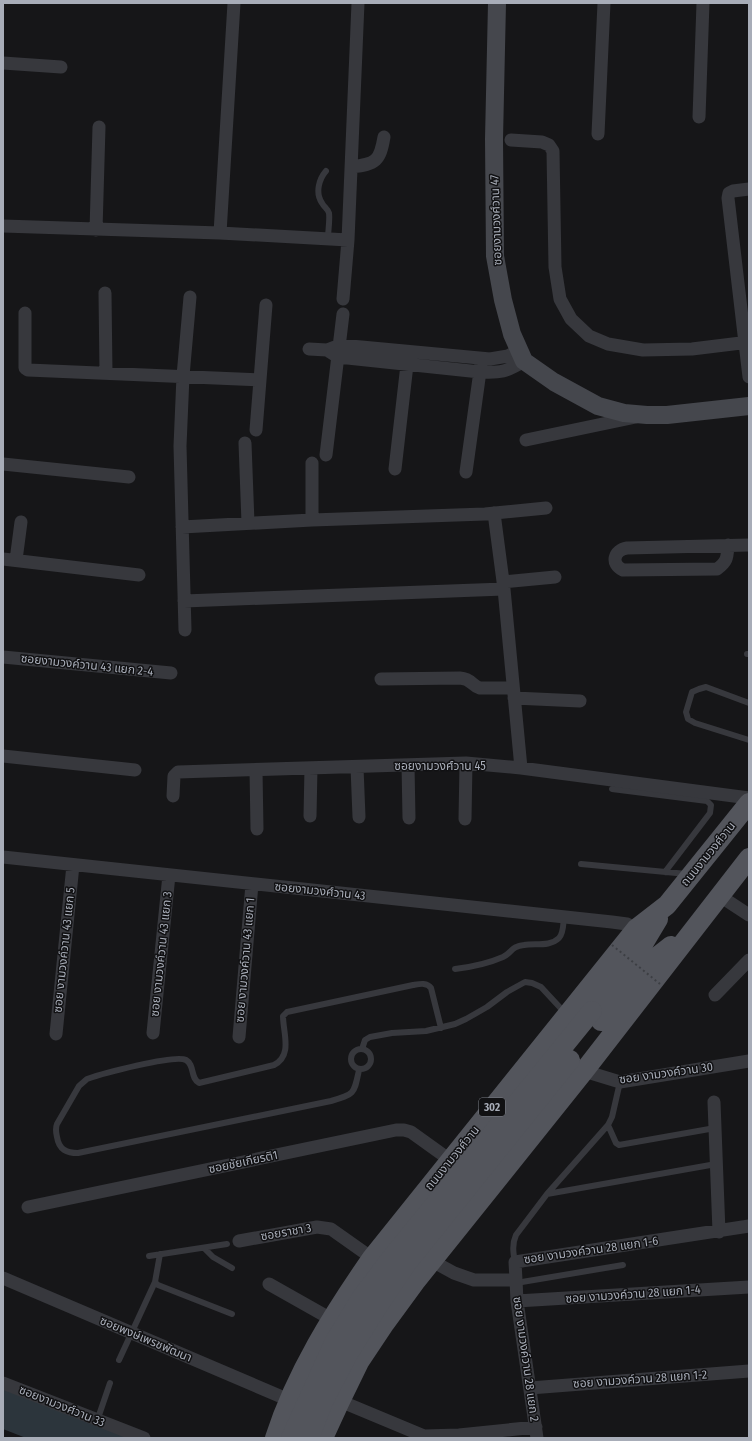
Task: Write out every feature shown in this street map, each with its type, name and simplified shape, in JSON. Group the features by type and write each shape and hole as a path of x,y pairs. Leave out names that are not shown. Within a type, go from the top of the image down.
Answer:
{"main road":[{"name":"ถนนงามวงศ์วาน","path":"309,1438 323,1402 348,1354 406,1264 596,1016 634,959 667,905 749,803"},
{"name":"ถนนงามวงศ์วาน","path":"323,1438 359,1362 385,1323 432,1261 584,1071 749,858"},
{"name":"ถนนงามวงศ์วาน","path":"275,1438 288,1400 314,1348 331,1319 372,1258 636,930 667,905"},
{"name":"ถนนงามวงศ์วาน","path":"291,1438 334,1343 362,1297 393,1256 596,1016 648,964 696,926"},
{"path":"314,1348 319,1364 324,1369 334,1373 346,1373 359,1362"}],"street":[{"path":"220,233 234,3"},
{"path":"343,299 352,167 358,3"},
{"name":"ซอยงามวงศ์วาน 47","path":"497,3 494,139 495,256 503,300 512,334 521,356"},
{"path":"598,134 604,3"},
{"path":"698,117 703,3"},
{"path":"3,63 61,67"},
{"path":"96,230 99,127"},
{"path":"352,167 368,165 375,161 379,156 384,137"},
{"path":"511,140 542,142 549,145 553,151 555,267 560,299 571,319 589,336 608,344 643,350 692,349 747,342"},
{"path":"749,189 733,191 729,193 728,198 747,342 749,377"},
{"path":"3,226 220,233 348,240"},
{"path":"106,293 106,373"},
{"path":"185,630 180,446 183,376 190,297"},
{"path":"256,430 266,305"},
{"path":"25,312 26,370 260,380"},
{"path":"326,455 335,351 343,314"},
{"path":"309,349 408,358 499,358 521,356 554,382 598,406 624,413 647,415"},
{"path":"408,358 480,372 496,372 508,370 521,356"},
{"path":"395,469 408,358"},
{"path":"466,472 481,358"},
{"path":"526,440 647,415 749,406"},
{"path":"245,443 248,524"},
{"path":"312,463 312,520"},
{"path":"3,464 129,477"},
{"path":"182,527 494,513 546,508"},
{"path":"494,513 504,586 521,768"},
{"path":"16,560 21,522"},
{"path":"728,545 727,558 724,564 717,569 623,570 618,568 615,563 615,558 621,549 627,548 728,545 749,545"},
{"path":"3,559 139,575"},
{"path":"184,601 504,586 555,577"},
{"name":"ซอยงามวงค์วาน 43 แยก 2-4","path":"3,656 171,673"},
{"path":"381,679 460,678 468,679 480,688 580,701"},
{"path":"3,756 135,770"},
{"path":"464,819 466,763"},
{"name":"ซอยงามวงศ์วาน 45","path":"173,796 174,776 178,772 466,763 521,768 749,798"},
{"path":"408,765 409,818"},
{"path":"357,767 358,817"},
{"path":"310,816 311,768"},
{"path":"256,770 257,829"},
{"name":"ซอยงามวงศ์วาน 43","path":"3,857 612,922 627,924 636,930"},
{"name":"ซอย งามวงค์วาน 43 แยก 5","path":"56,1034 73,864"},
{"name":"ซอย งามวงค์วาน 43 แยก 3","path":"153,1033 169,875"},
{"name":"ซอย งามวงค์วาน 43 แยก 1","path":"238,1037 252,884"},
{"path":"720,896 749,915"},
{"path":"715,994 749,960"},
{"name":"ซอย งามวงค์วาน 30","path":"584,1071 620,1082 749,1061"},
{"path":"714,1102 719,1232"},
{"name":"ซอยชัยเกียรติ1","path":"28,1206 396,1130 411,1132 450,1160"},
{"name":"ซอย งามวงค์วาน 28 แยก 1-6","path":"432,1261 454,1273 474,1280 516,1282 515,1262 719,1232 749,1226"},
{"name":"ซอยราชา 3","path":"239,1241 317,1227 331,1229 372,1258"},
{"name":"ซอยพงษ์เพรชพัฒนา","path":"3,1278 288,1400"},
{"name":"ซอย งามวงค์วาน 28 แยก 2","path":"516,1282 517,1301 536,1432"},
{"path":"269,1284 331,1319"},
{"name":"ซอย งามวงค์วาน 28 แยก 1-4","path":"517,1301 749,1287"},
{"name":"ซอย งามวงค์วาน 28 แยก 1-2","path":"530,1388 749,1371"},
{"name":"ซอยงามวงศ์วาน 33","path":"3,1383 96,1421 144,1438"},
{"path":"340,1401 424,1436 459,1437 536,1432"}],"lane":[{"path":"326,171 321,177 319,186 321,202 328,210 329,215 328,238"},
{"path":"749,703 706,687 692,692 686,712 688,719 695,723 749,740"},
{"path":"612,789 707,801 711,805 710,813 665,872"},
{"path":"581,864 692,874"},
{"path":"455,969 476,967 505,956 512,948 523,945 551,943 559,938 562,933 564,917"},
{"path":"362,1049 366,1040 370,1037 441,1028 455,1024 486,1007 507,992 525,982 541,987 567,1015"},
{"path":"359,1070 353,1093 331,1101 78,1153 67,1152 59,1147 58,1143 56,1130 57,1124 79,1086 87,1079 160,1060 175,1058 187,1060 191,1064 195,1080 199,1083 274,1065 282,1060 285,1052 286,1046 283,1016 287,1012 413,985 424,984 431,988 441,1028"},
{"path":"362,1049 369,1053 371,1060 369,1066 359,1070 352,1065 350,1059 353,1052 362,1049"},
{"path":"515,1262 513,1241 516,1235 547,1194 608,1125 612,1117 620,1082"},
{"path":"608,1125 619,1145 715,1128"},
{"path":"547,1194 716,1164"},
{"path":"150,1256 226,1244"},
{"path":"204,1248 213,1257 232,1268"},
{"path":"119,1360 155,1282 160,1254"},
{"path":"516,1282 623,1265"},
{"path":"155,1282 158,1285 232,1314"},
{"path":"96,1421 110,1383"}],"path":[{"path":"612,945 660,984"}],"shaded area":[{"path":"3,1385 133,1438 26,1438 3,1429"}]}
